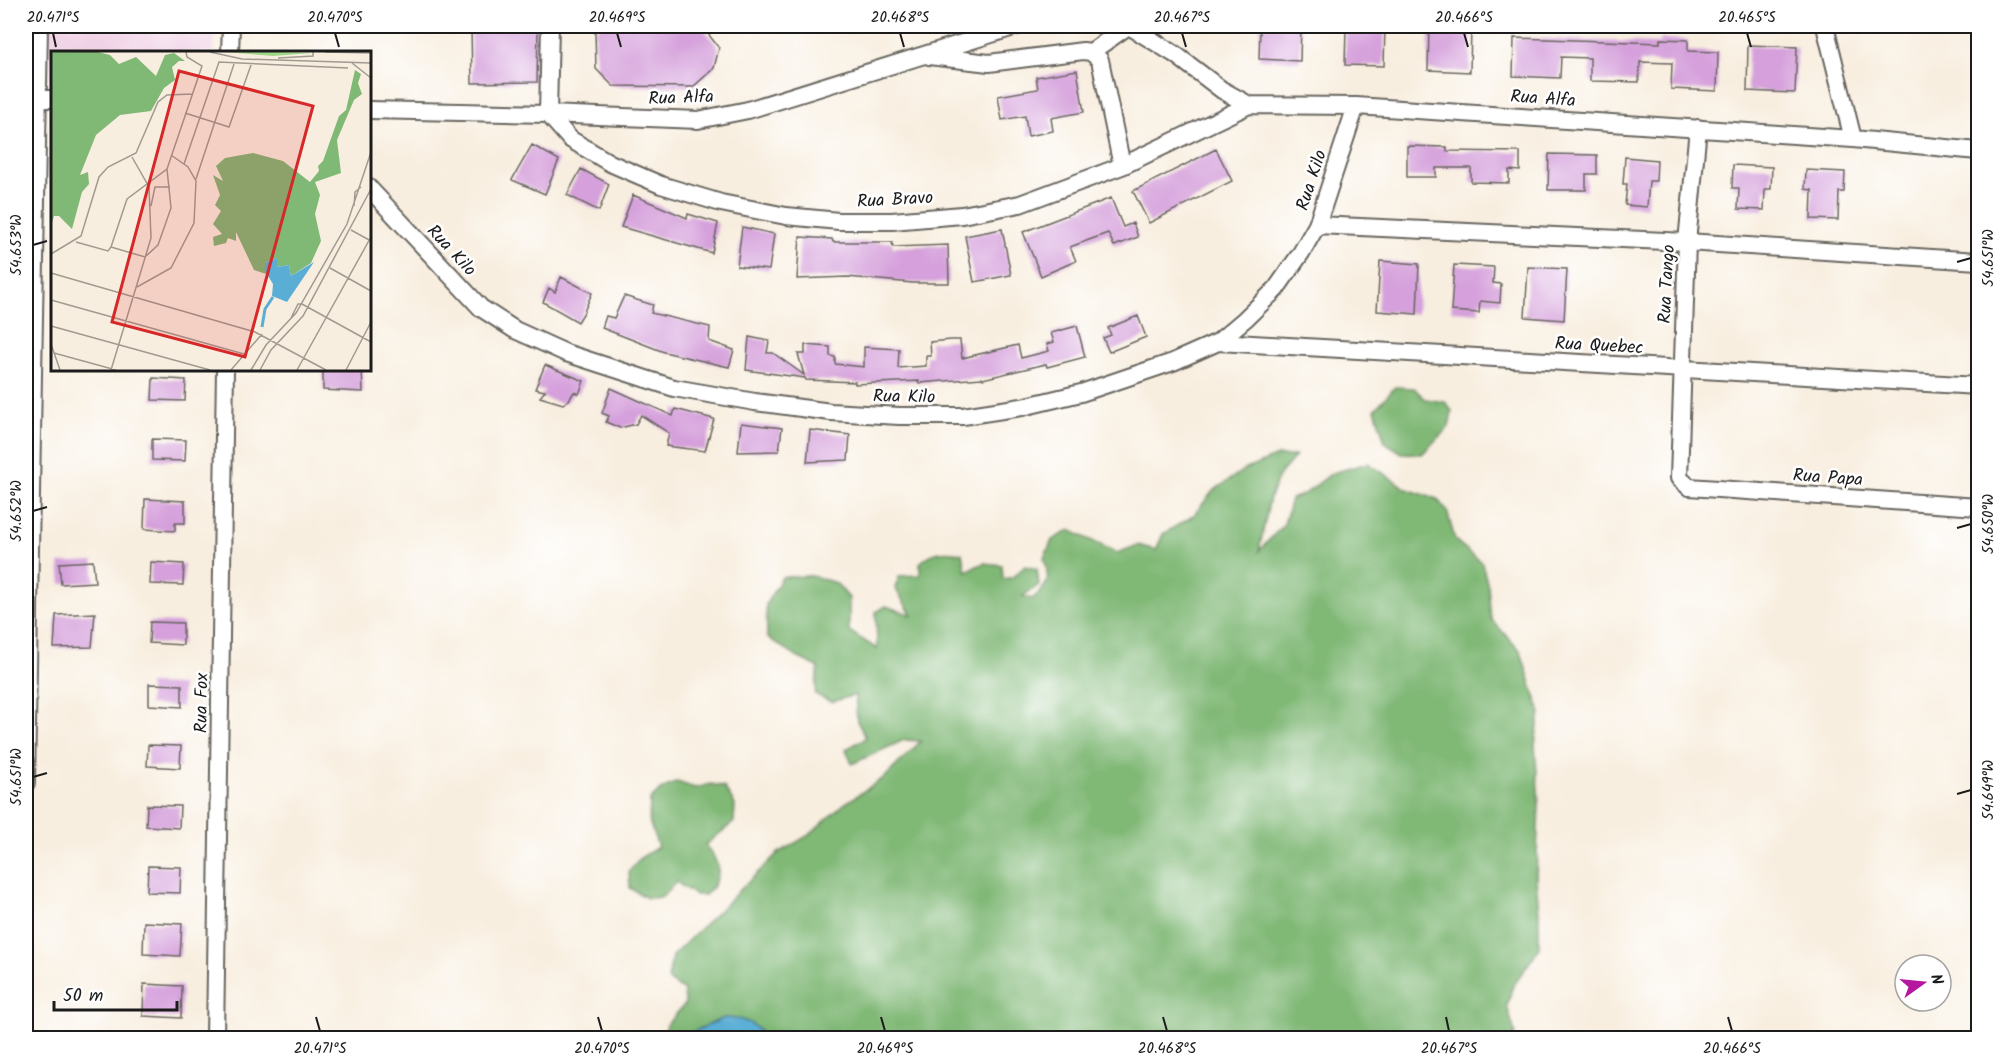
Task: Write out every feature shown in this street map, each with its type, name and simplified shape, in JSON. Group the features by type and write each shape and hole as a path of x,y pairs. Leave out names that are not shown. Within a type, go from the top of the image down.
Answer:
{"street":[{"path":"26,783 39,26"},
{"path":"230,51 231,26"},
{"path":"548,114 550,26"},
{"name":"Rua Alfa","path":"370,110 698,120 748,110 1017,26"},
{"path":"1091,52 1129,26"},
{"name":"Rua Alfa","path":"1129,26 1176,55 1222,90 1249,105 1356,106 1853,139 1978,151"},
{"path":"1825,26 1853,139"},
{"path":"925,56 989,63 1083,51 1091,52 1100,60 1122,166"},
{"name":"Rua Bravo","path":"548,114 570,139 610,163 661,185 721,203 775,214 839,221 892,221 974,213 1020,204 1122,166 1249,105"},
{"name":"Rua Kilo","path":"370,189 480,308 515,330 566,352 674,388 755,402 831,412 899,417 963,416 1022,407 1081,393 1173,362 1218,342 1245,320 1275,289 1301,254 1317,225 1356,106"},
{"name":"Rua Tango","path":"1679,478 1687,242 1698,128"},
{"path":"1317,225 1687,242 1978,261"},
{"name":"Rua Quebec","path":"1218,342 1978,386"},
{"name":"Rua Fox","path":"215,1038 225,370"},
{"name":"Rua Papa","path":"1679,478 1689,488 1978,507"}],"shaded area":[{"path":"49,26 214,26 214,51 51,51 51,83 48,83"}],"green space":[{"path":"1395,387 1414,388 1425,399 1445,402 1452,411 1449,427 1422,454 1402,453 1385,442 1375,409"},
{"path":"1277,456 1296,456 1280,474 1270,497 1259,551 1284,524 1291,499 1306,493 1332,473 1368,463 1407,489 1437,499 1447,511 1455,540 1482,563 1488,586 1491,619 1521,652 1540,712 1535,745 1539,804 1536,878 1539,948 1512,988 1507,1006 1515,1033 1513,1038 765,1038 759,1029 724,1018 679,1038 663,1038 667,1024 685,1004 684,991 668,980 672,956 778,853 809,835 844,804 885,777 921,741 904,740 852,764 846,749 866,738 857,721 855,695 831,702 815,694 818,667 797,657 767,637 766,604 782,577 812,576 836,583 849,598 849,631 877,649 876,612 886,606 912,615 895,588 899,576 920,575 920,563 935,553 945,551 962,553 966,571 984,563 1002,565 1003,579 1013,577 1025,566 1037,569 1039,585 1023,596 1032,599 1042,590 1047,581 1044,558 1052,540 1070,530 1117,553 1138,545 1156,550 1163,534 1193,516 1213,491 1244,470"},
{"path":"677,782 695,788 711,784 724,787 735,805 734,822 705,845 717,864 718,876 705,895 695,895 676,882 662,897 647,898 630,888 629,871 640,858 658,847 649,821 650,800 662,789"}],"water":[{"path":"724,1018 748,1022 765,1038 679,1038"}],"building":[{"path":"471,26 538,26 537,82 472,83"},
{"path":"600,26 702,26 719,48 714,68 693,87 613,86 596,69 595,31"},
{"path":"1260,26 1301,26 1300,61 1259,59"},
{"path":"1346,26 1385,26 1384,66 1345,65"},
{"path":"1429,26 1471,26 1470,72 1428,70"},
{"path":"1514,38 1660,43 1660,39 1688,40 1688,51 1718,52 1717,91 1671,89 1672,63 1640,62 1639,82 1590,81 1590,58 1561,57 1560,78 1513,76"},
{"path":"1748,45 1797,47 1795,93 1747,91"},
{"path":"1077,70 1084,112 1051,118 1053,131 1028,136 1025,116 1002,120 998,96 1038,89 1036,77"},
{"path":"532,145 559,160 545,194 512,180"},
{"path":"1407,146 1447,147 1447,151 1520,152 1520,171 1509,170 1509,183 1471,182 1471,168 1436,168 1436,177 1407,177"},
{"path":"1216,149 1232,181 1149,223 1133,191"},
{"path":"1549,154 1597,155 1597,174 1586,174 1586,190 1548,190"},
{"path":"1625,157 1657,160 1656,181 1649,181 1647,207 1625,205 1627,184 1623,184"},
{"path":"1733,165 1772,167 1771,189 1765,189 1764,210 1738,209 1739,188 1732,188"},
{"path":"581,169 609,184 599,211 567,195"},
{"path":"1806,170 1845,172 1844,192 1839,192 1838,220 1811,219 1812,190 1805,189"},
{"path":"633,195 687,218 688,214 718,223 712,253 621,227"},
{"path":"1111,198 1123,227 1133,223 1138,237 1114,246 1108,233 1070,247 1076,261 1041,276 1023,232"},
{"path":"742,227 774,234 769,270 737,266"},
{"path":"1002,229 1011,275 974,282 965,236"},
{"path":"800,237 832,239 833,242 892,242 893,247 948,245 949,283 913,283 847,277 797,279"},
{"path":"1380,261 1419,264 1417,314 1377,311"},
{"path":"1454,265 1494,267 1493,283 1501,284 1500,303 1480,301 1479,313 1451,311"},
{"path":"1528,267 1567,269 1564,320 1525,317"},
{"path":"561,277 592,293 578,322 543,302 549,288 555,292"},
{"path":"624,296 653,305 651,313 710,327 709,341 734,350 729,367 664,352 602,328 606,316 614,318"},
{"path":"1138,316 1146,337 1109,352 1103,338 1111,335 1108,328"},
{"path":"1077,326 1085,357 983,379 855,384 855,382 806,380 805,378 746,370 749,337 769,341 767,353 773,353 804,375 798,354 805,354 805,345 830,347 830,356 835,357 835,364 864,367 864,347 899,349 898,368 926,366 926,356 931,356 930,342 951,340 960,340 962,358 1018,345 1021,358 1049,351 1047,344 1054,342 1051,333"},
{"path":"545,365 584,381 579,394 574,392 563,404 540,397 545,391 535,389"},
{"path":"323,370 362,370 363,392 323,390"},
{"path":"153,378 186,380 185,401 152,400"},
{"path":"611,388 673,416 675,409 714,419 705,451 666,446 669,433 641,415 636,424 620,428 606,422 609,416 602,413"},
{"path":"741,423 782,428 779,451 738,452"},
{"path":"810,430 850,435 848,460 807,462"},
{"path":"152,439 186,440 185,461 152,460"},
{"path":"145,499 185,501 185,523 175,523 175,531 144,529"},
{"path":"93,561 95,582 61,584 59,563"},
{"path":"151,562 184,564 183,585 150,584"},
{"path":"95,613 92,647 54,648 56,615"},
{"path":"150,622 183,623 183,645 149,643"},
{"path":"149,684 182,685 182,707 149,705"},
{"path":"148,745 181,746 180,768 147,766"},
{"path":"147,805 180,806 179,828 146,826"},
{"path":"148,866 181,867 180,893 147,892"},
{"path":"144,922 182,924 180,956 143,954"},
{"path":"144,984 182,986 181,1018 143,1016"}]}
